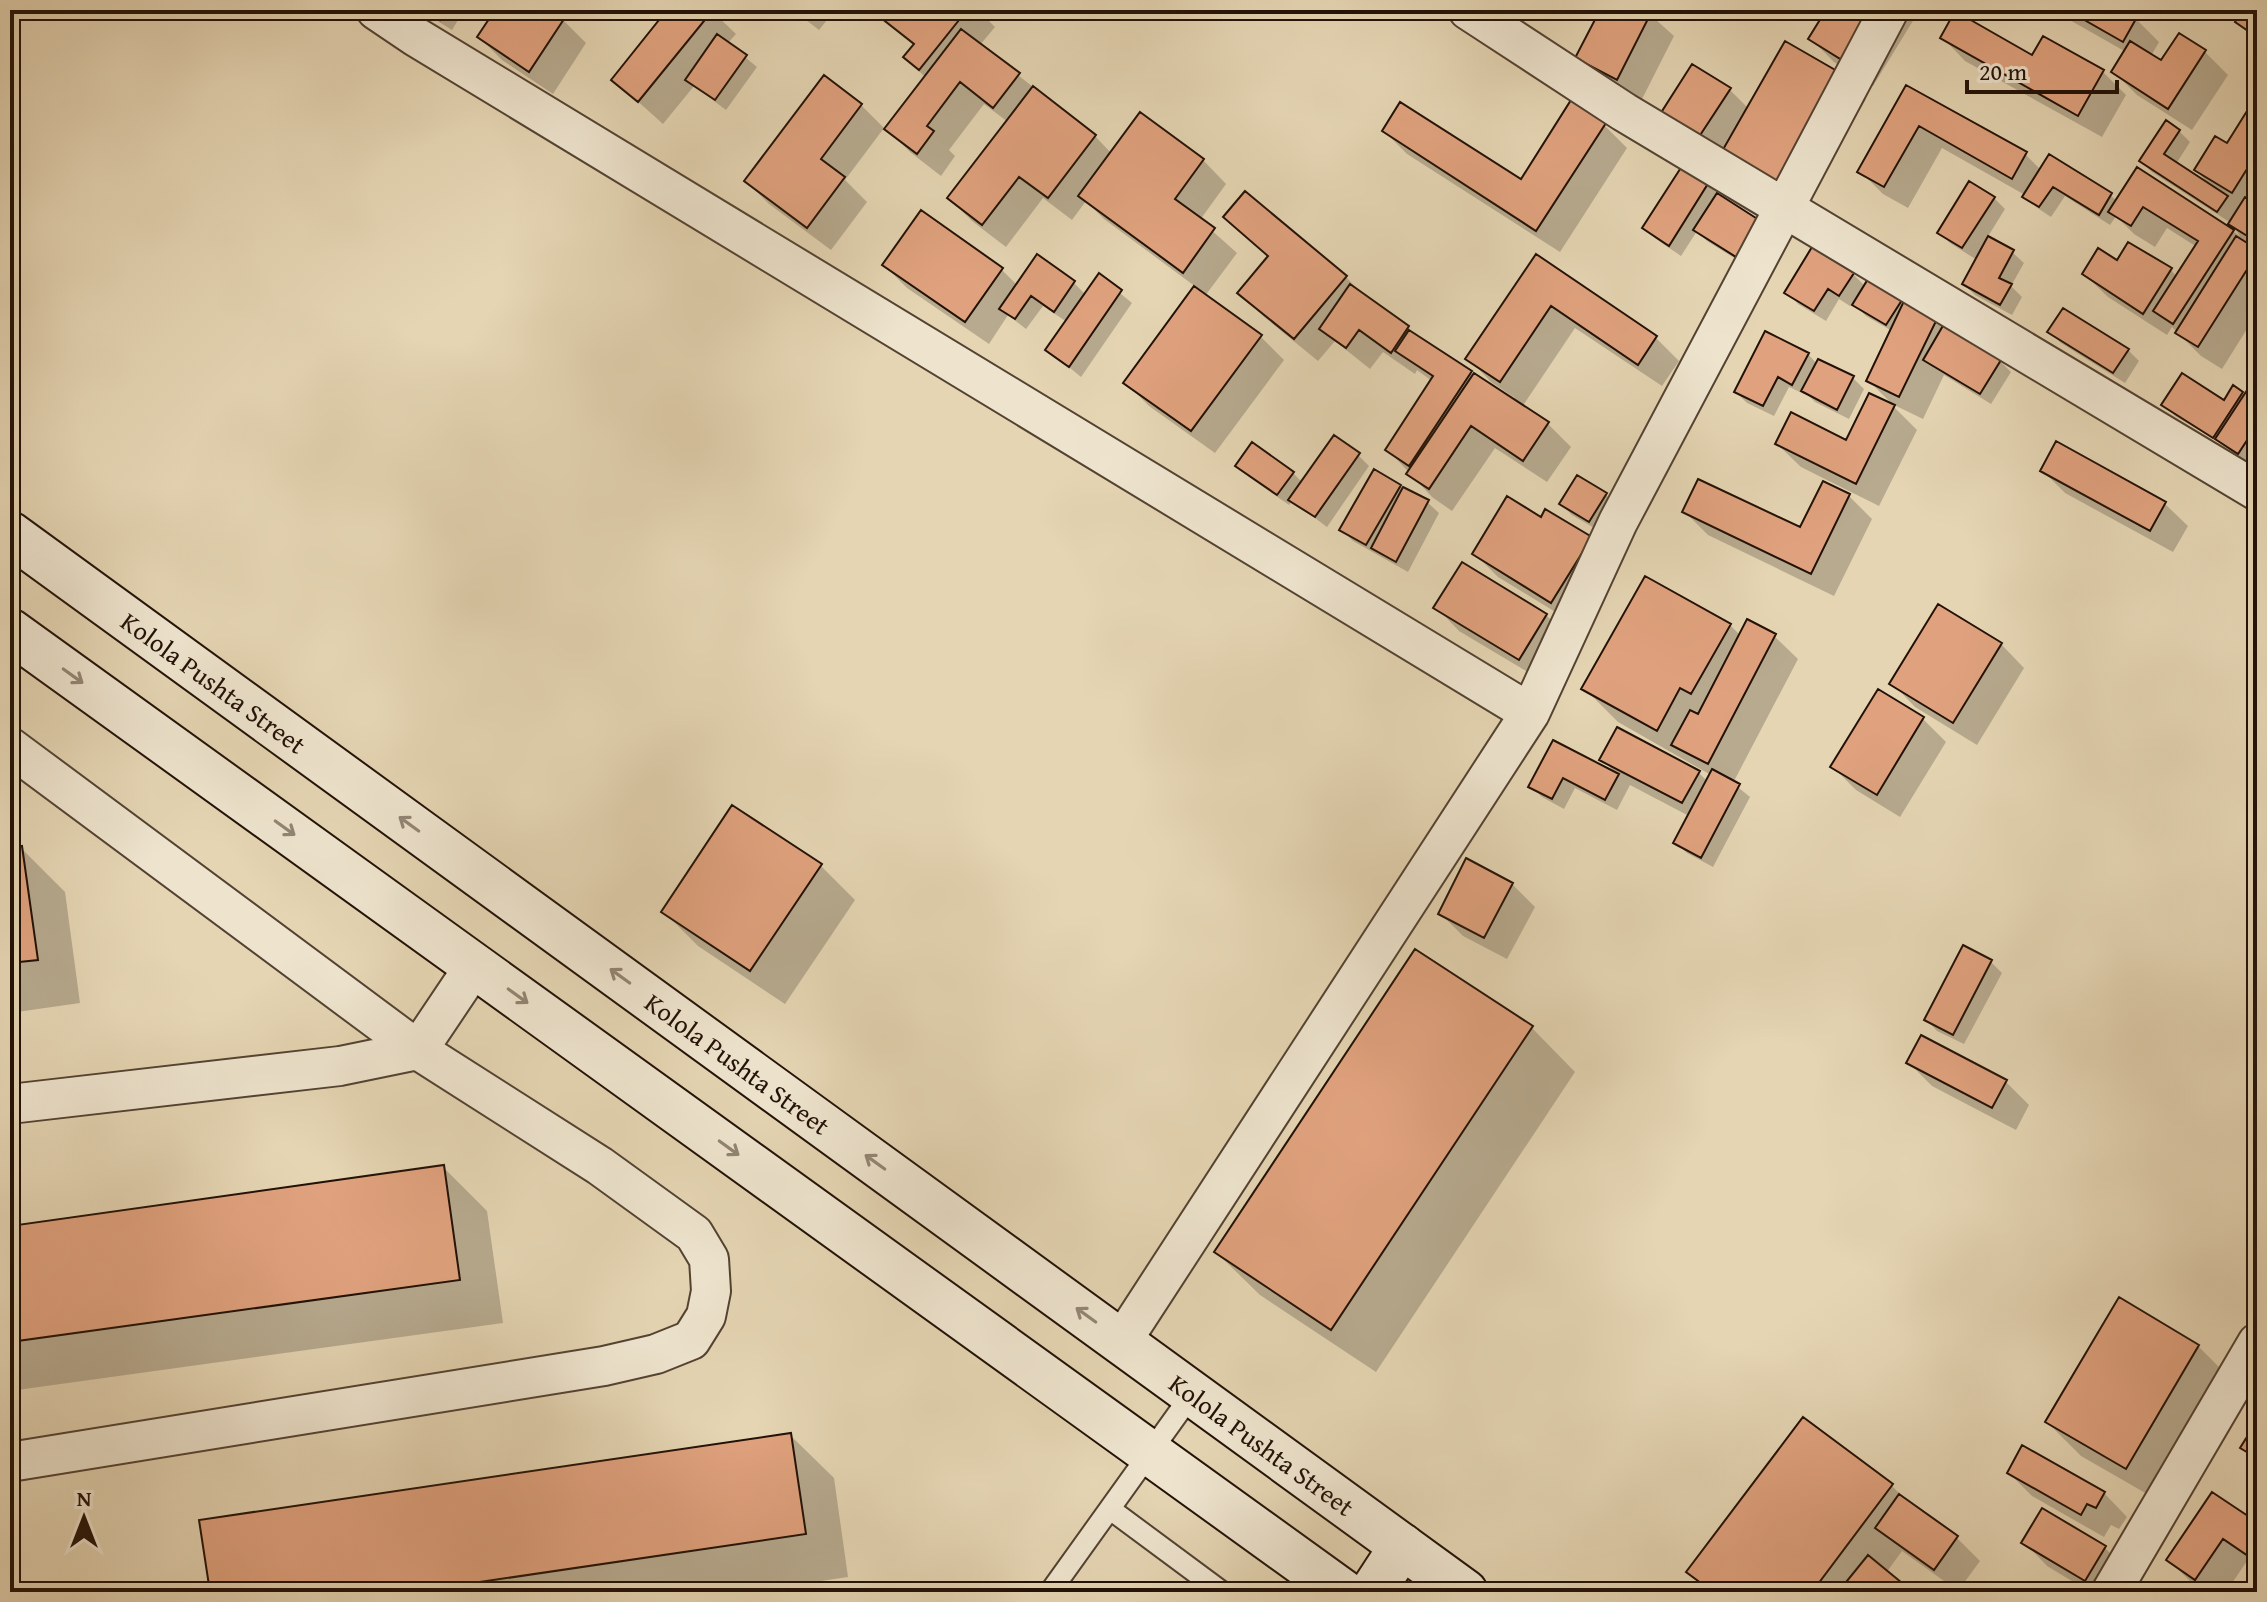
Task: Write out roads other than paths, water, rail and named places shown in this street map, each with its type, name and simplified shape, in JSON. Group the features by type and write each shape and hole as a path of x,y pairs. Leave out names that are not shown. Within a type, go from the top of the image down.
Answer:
{"main road":[{"name":"Kolola Pushta Street","path":"10,534 1465,1592"},
{"path":"10,631 1343,1592"},
{"path":"1372,1592 1402,1546"}],"street":[{"path":"376,10 1530,713"},
{"path":"1468,10 1624,112 2257,491"},
{"path":"1122,1341 1530,713 1618,522 1889,10"},
{"path":"10,747 418,1050 600,1166 694,1234 709,1259 711,1291 706,1316 691,1340 656,1354 604,1366 10,1462"},
{"path":"10,1104 340,1066 418,1050 475,965"},
{"path":"2111,1592 2257,1343"}],"lane":[{"path":"1050,1592 1192,1394"},
{"path":"1110,1509 1222,1592"}]}
